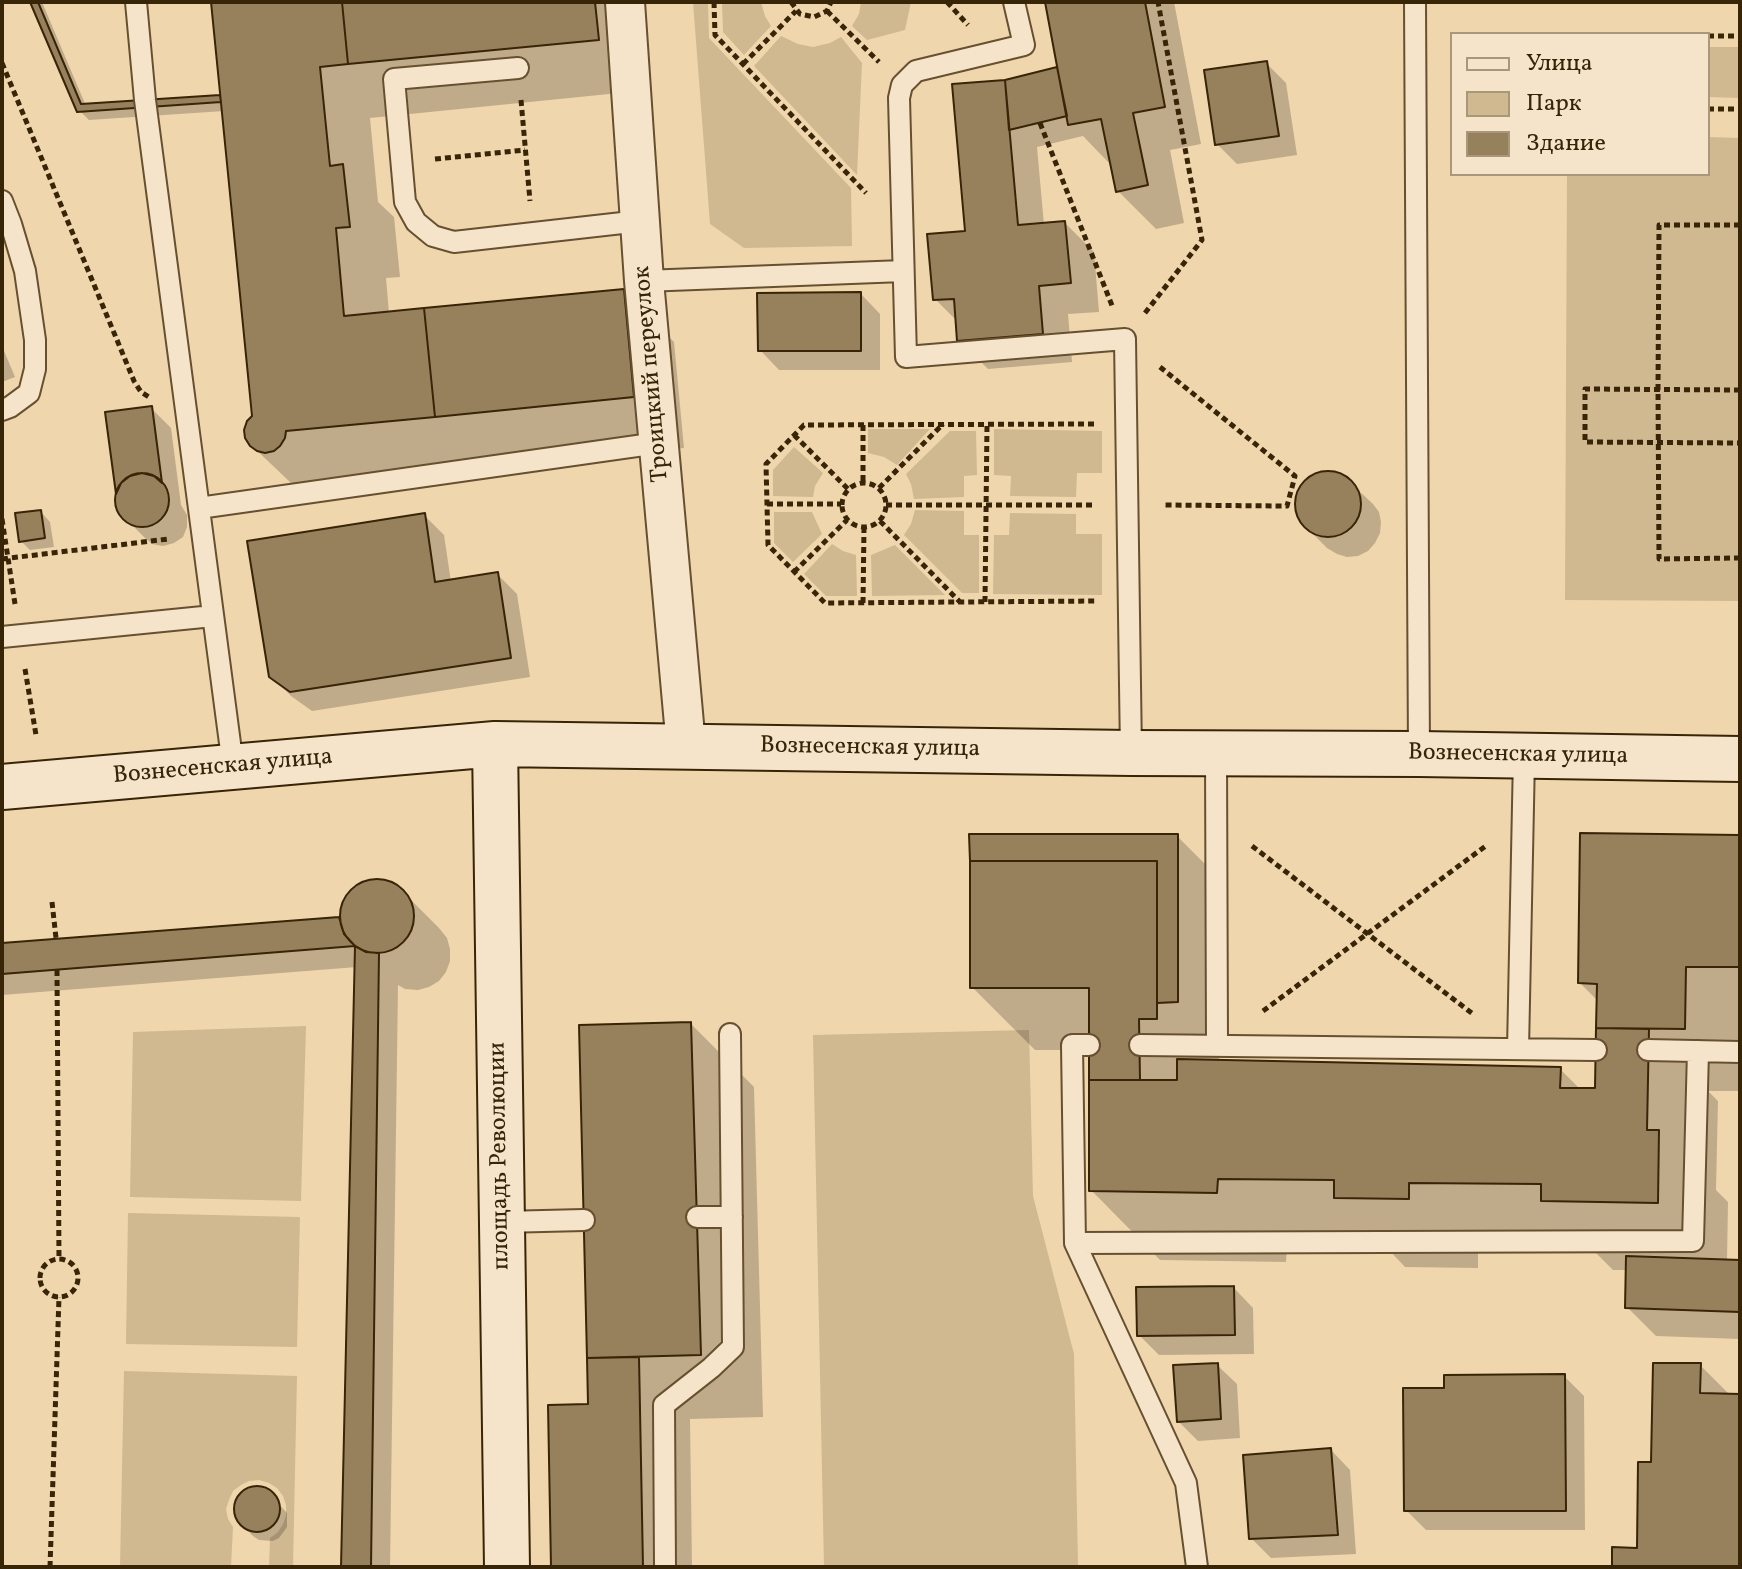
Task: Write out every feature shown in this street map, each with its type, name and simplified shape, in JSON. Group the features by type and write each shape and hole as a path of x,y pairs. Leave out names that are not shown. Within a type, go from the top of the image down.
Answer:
{"main road":[{"name":"Вознесенская улица","path":"2,787 495,744 1740,759"},
{"name":"площадь Революции","path":"495,744 507,1567"}],"street":[{"name":"Троицкий переулок","path":"625,2 644,281 686,746"}],"lane":[{"path":"136,2 145,100 233,766"},
{"path":"1014,2 1024,45 916,71 902,85 899,98 906,357 1125,339 1131,753"},
{"path":"1415,2 1419,754"},
{"path":"518,68 394,79 405,202 416,222 433,236 454,242 640,221"},
{"path":"2,201 25,271 35,340 35,369 29,393 2,410"},
{"path":"644,281 903,271"},
{"path":"199,508 658,443"},
{"path":"2,637 213,616"},
{"path":"1216,753 1217,1045"},
{"path":"1518,1049 1524,757"},
{"path":"665,1567 664,1405 733,1347 730,1034"},
{"path":"1089,1045 1072,1045 1075,1243 1186,1483 1197,1567"},
{"path":"1140,1045 1596,1050"},
{"path":"1648,1050 1740,1052"},
{"path":"1075,1243 1693,1241 1698,1051"},
{"path":"697,1217 732,1217"},
{"path":"502,1222 584,1220"}],"path":[{"path":"714,2 715,35 902,231"},
{"path":"791,2 796,11 807,17 827,11 831,2"},
{"path":"1125,339 1202,240 1158,2"},
{"path":"743,64 796,11"},
{"path":"827,11 902,85"},
{"path":"1710,36 1740,36"},
{"path":"2,63 137,387 152,398 184,393"},
{"path":"518,68 532,234"},
{"path":"1710,109 1740,109"},
{"path":"401,163 525,150"},
{"path":"1740,225 1659,225 1658,389 1659,559 1740,558"},
{"path":"1740,390 1585,389 1585,442 1740,443"},
{"path":"879,488 943,424"},
{"path":"1126,424 804,425 766,464 768,545 825,603 1129,601"},
{"path":"863,425 863,482"},
{"path":"985,602 987,425"},
{"path":"794,435 848,489"},
{"path":"863,482 879,488 886,505 880,521 864,527 847,520 841,504 848,489 863,482"},
{"path":"767,504 841,504"},
{"path":"886,505 1287,506"},
{"path":"794,572 847,520"},
{"path":"880,521 961,602"},
{"path":"863,603 864,527"},
{"path":"2,559 202,535"},
{"path":"1216,818 1518,1049"},
{"path":"1217,1045 1523,819"},
{"path":"52,902 56,938"},
{"path":"57,970 59,1259"},
{"path":"59,1259 75,1267 78,1278 74,1290 59,1297 43,1287 41,1275 47,1264 59,1259"},
{"path":"50,1567 59,1297"}],"green space":[{"path":"693,2 708,2 709,38 851,188 852,246 744,248 710,224"},
{"path":"722,2 761,2 771,26 744,55 723,32"},
{"path":"861,2 911,2 905,30 867,40 852,26"},
{"path":"781,36 813,47 841,37 862,63 857,175 754,66"},
{"path":"1710,47 1740,47 1740,98 1710,97"},
{"path":"1710,137 1740,138 1740,601 1565,600 1567,176 1710,176"},
{"path":"868,429 930,429 897,465 884,457 868,453"},
{"path":"994,429 1102,431 1102,473 1077,473 1076,497 1010,496 1011,476 994,475"},
{"path":"950,431 976,431 977,475 964,476 964,497 914,499 906,474"},
{"path":"794,447 823,473 813,497 773,496 773,470"},
{"path":"915,510 964,511 964,535 979,535 979,593 962,593 904,535"},
{"path":"774,512 812,512 822,534 793,562 774,543"},
{"path":"1010,513 1076,514 1076,534 1102,534 1102,595 993,594 994,535 1009,535"},
{"path":"832,544 856,555 857,596 826,596 804,574"},
{"path":"895,545 945,595 872,596 871,555"},
{"path":"306,1026 301,1201 130,1197 133,1032"},
{"path":"1029,1030 1033,1196 1074,1354 1078,1566 824,1567 813,1035"},
{"path":"128,1213 300,1217 297,1347 126,1344"},
{"path":"124,1371 297,1376 293,1567 269,1567 270,1538 283,1524 286,1505 277,1488 259,1480 249,1481 233,1491 226,1509 233,1527 231,1567 120,1567"}],"building":[{"path":"30,2 38,2 81,104 220,95 221,102 77,112"},
{"path":"211,2 342,2 348,64 320,67 330,166 343,164 350,227 336,228 344,316 424,308 435,417 286,431 280,446 265,453 250,446 245,438 244,430 252,416"},
{"path":"342,2 595,2 599,40 348,64"},
{"path":"1045,2 1145,2 1165,107 1133,113 1148,185 1116,192 1101,119 1068,125"},
{"path":"1267,61 1279,136 1215,145 1204,70"},
{"path":"1057,67 1067,116 1009,130 1005,80"},
{"path":"1005,80 1018,225 1065,221 1071,283 1039,286 1043,334 957,341 954,299 933,300 927,234 965,231 952,84"},
{"path":"624,289 634,397 435,417 424,308"},
{"path":"861,292 861,351 758,351 757,293"},
{"path":"152,406 162,483 154,476 142,473 130,476 121,483 116,494 105,412"},
{"path":"1321,471 1335,471 1347,476 1356,485 1361,504 1359,517 1352,528 1335,537 1321,537 1309,532 1300,523 1295,511 1295,497 1300,485 1309,476"},
{"path":"142,473 161,481 169,500 161,519 142,527 123,519 115,500 123,481"},
{"path":"41,510 45,538 19,542 15,513"},
{"path":"425,513 435,582 498,572 511,658 290,692 269,677 247,541"},
{"path":"1580,833 1740,835 1740,967 1686,967 1685,1029 1596,1028 1597,984 1578,983"},
{"path":"969,834 1178,834 1178,1002 1157,1003 1157,861 970,861"},
{"path":"970,861 1157,861 1157,1019 1139,1019 1140,1080 1089,1080 1089,988 970,988"},
{"path":"377,879 398,885 408,895 414,916 408,937 398,947 377,953 356,947 346,937 340,916 346,895 356,885"},
{"path":"339,917 344,934 355,946 2,974 2,943"},
{"path":"355,946 366,952 379,953 371,1567 341,1567"},
{"path":"691,1022 701,1355 587,1358 579,1025"},
{"path":"1596,1028 1649,1029 1647,1130 1659,1130 1658,1203 1541,1201 1541,1184 1409,1183 1409,1199 1334,1198 1334,1180 1218,1179 1217,1193 1089,1191 1089,1080 1177,1080 1177,1059 1561,1067 1560,1088 1595,1088"},
{"path":"1626,1256 1740,1260 1740,1312 1625,1308"},
{"path":"1234,1286 1235,1335 1137,1336 1136,1287"},
{"path":"639,1357 643,1567 551,1567 548,1405 588,1404 587,1358"},
{"path":"1218,1363 1221,1419 1177,1422 1173,1365"},
{"path":"1653,1363 1701,1363 1700,1393 1740,1394 1740,1567 1612,1567 1612,1547 1637,1548 1638,1462 1651,1462"},
{"path":"1565,1374 1566,1511 1404,1511 1403,1388 1444,1388 1444,1375"},
{"path":"1331,1448 1338,1535 1249,1539 1243,1455"},
{"path":"257,1486 273,1493 280,1509 273,1525 257,1532 241,1525 234,1509 241,1493"}]}
